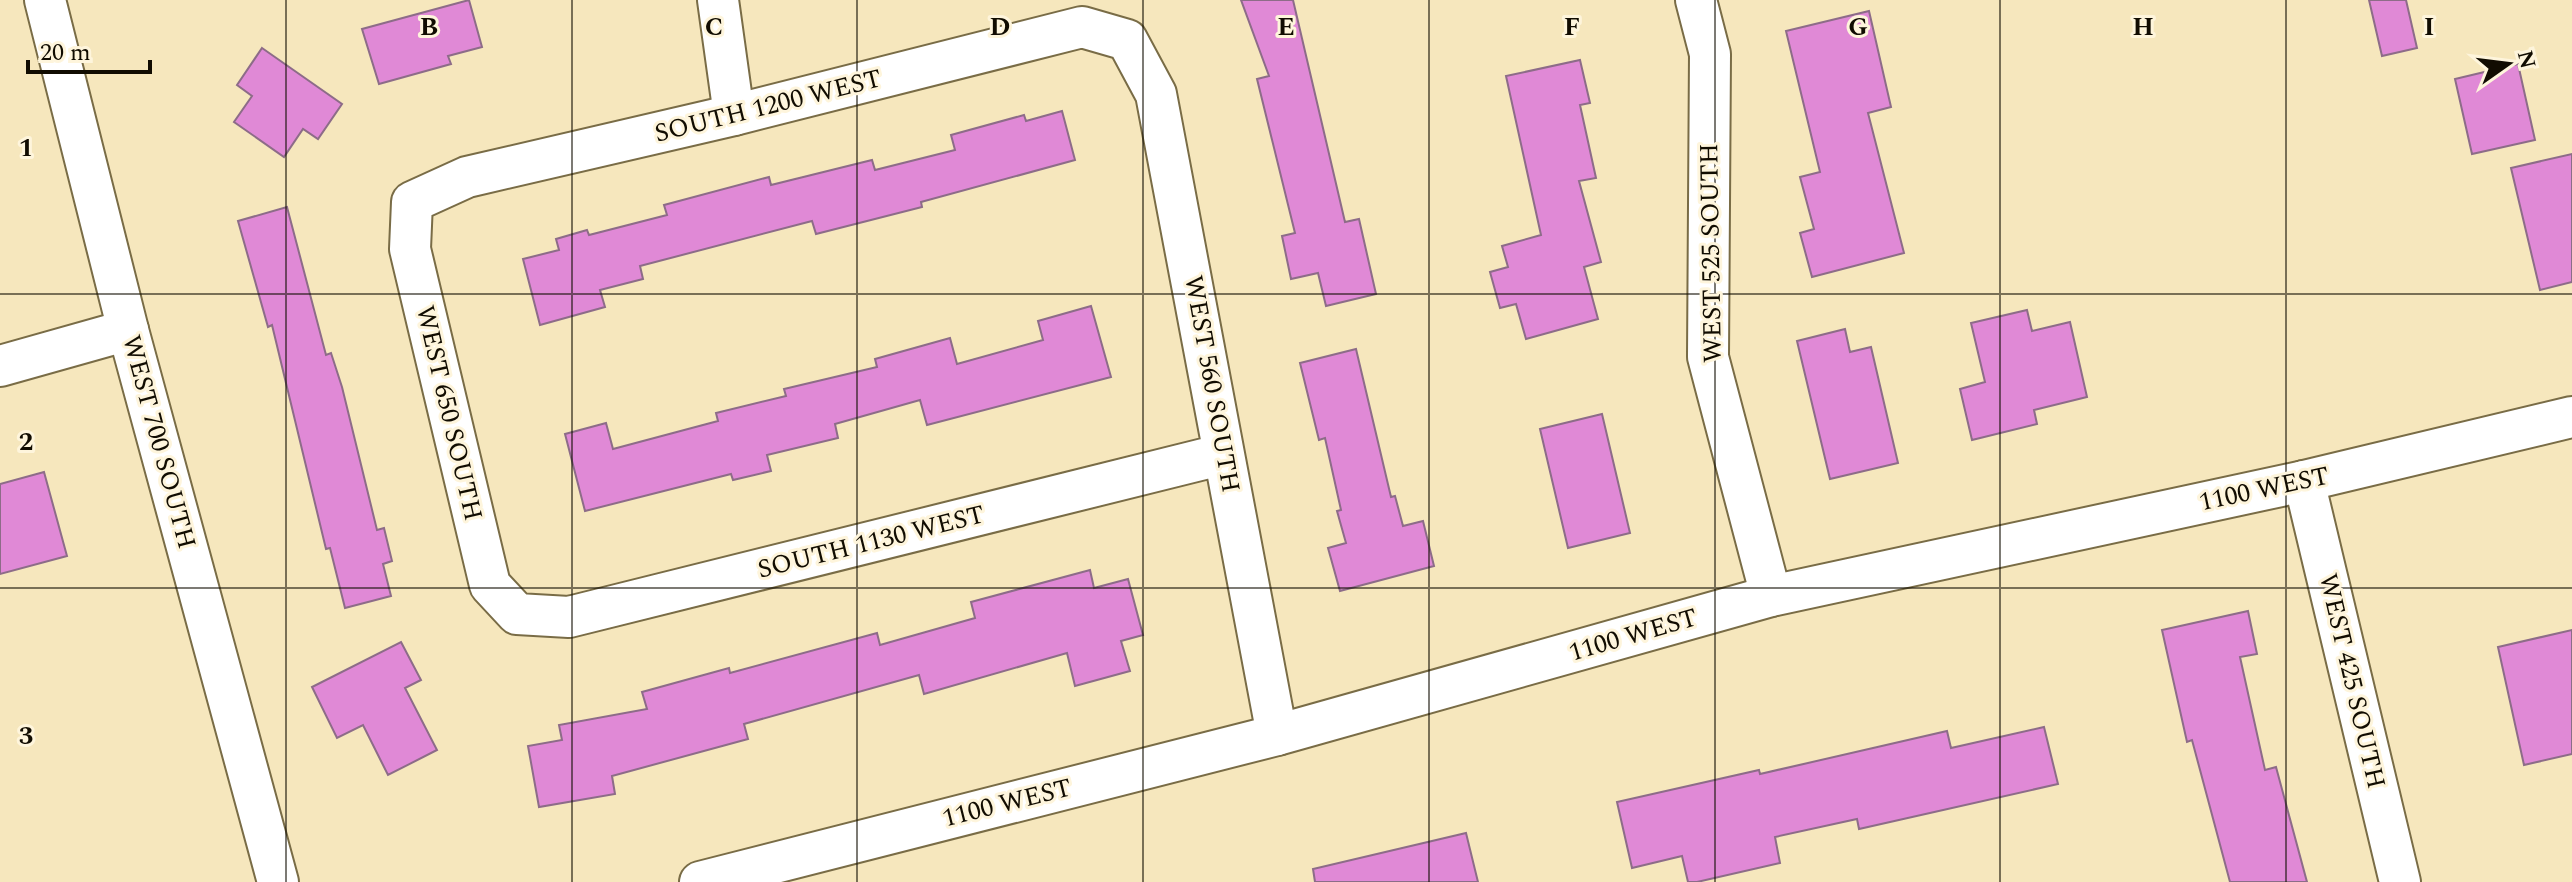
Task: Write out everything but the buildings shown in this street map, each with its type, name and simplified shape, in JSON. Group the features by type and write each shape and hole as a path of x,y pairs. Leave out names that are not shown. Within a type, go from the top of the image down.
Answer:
{"street":[{"name":"WEST 700 SOUTH","path":"45,0 128,330 278,882"},
{"path":"718,0 734,115"},
{"name":"WEST 525 SOUTH","path":"1696,0 1710,54 1708,357 1771,596"},
{"name":"SOUTH 1200 WEST","path":"412,202 467,177 734,115 1082,27 1127,40"},
{"name":"WEST 560 SOUTH","path":"1127,40 1156,94 1185,232 1277,735"},
{"name":"WEST 650 SOUTH","path":"412,202 410,249 490,585 517,614"},
{"path":"0,366 128,330"},
{"name":"1100 WEST","path":"700,882 1277,735 1771,596 2304,481 2572,417"},
{"name":"SOUTH 1130 WEST","path":"517,614 569,617 1224,454"},
{"name":"WEST 425 SOUTH","path":"2304,481 2400,882"}]}
